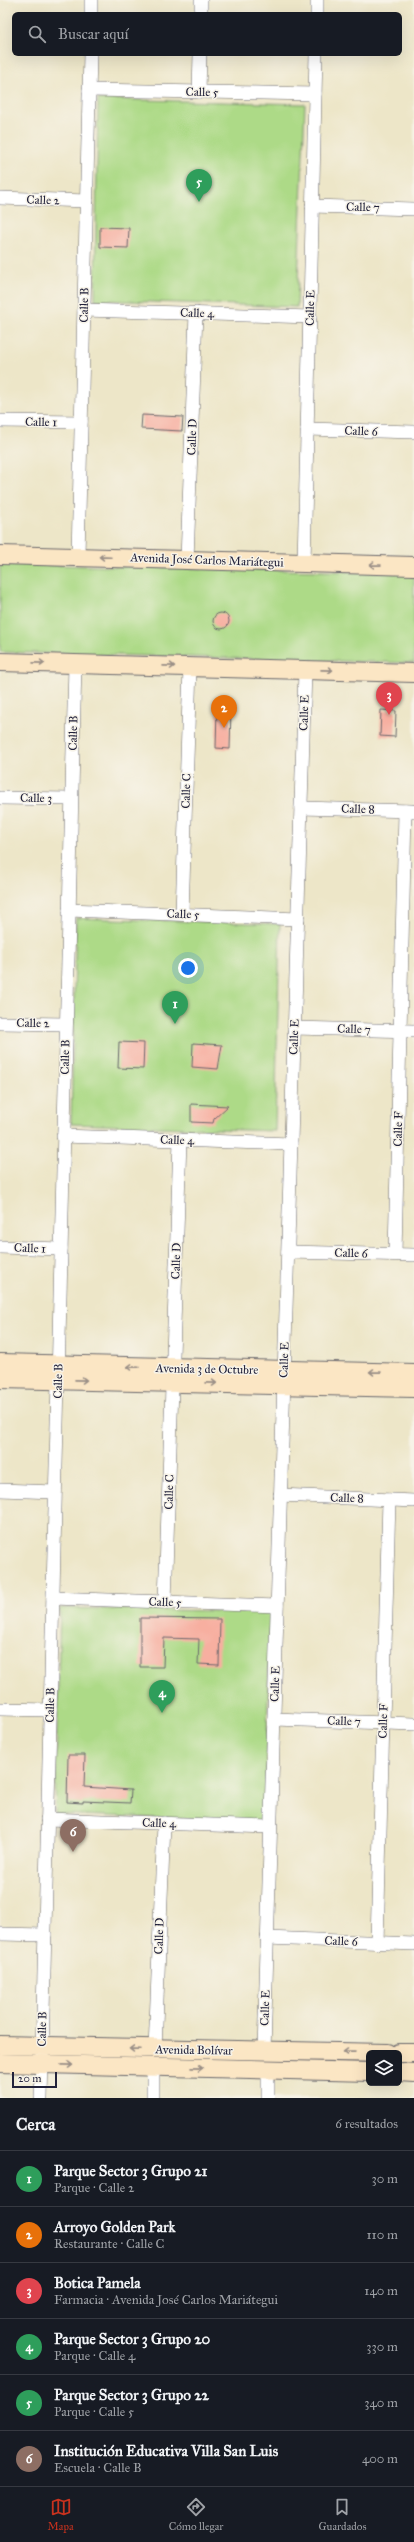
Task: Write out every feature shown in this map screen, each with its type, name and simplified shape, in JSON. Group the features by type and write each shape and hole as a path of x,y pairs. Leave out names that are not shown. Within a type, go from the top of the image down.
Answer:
{"street":[{"path":"91,0 91,12"},
{"path":"201,0 201,12"},
{"path":"317,0 317,12"},
{"name":"Calle B","path":"78,556 90,56"},
{"path":"199,92 200,56"},
{"name":"Calle E","path":"304,563 316,56"},
{"name":"Calle 5","path":"89,90 315,94"},
{"name":"Calle 2","path":"0,198 87,201"},
{"name":"Calle 7","path":"312,206 414,209"},
{"name":"Calle 4","path":"84,310 310,317"},
{"name":"Calle D","path":"187,560 196,313"},
{"name":"Calle 1","path":"0,421 81,422"},
{"path":"414,426 414,432"},
{"name":"Calle 6","path":"307,429 414,432"},
{"name":"Avenida José Carlos Mariátegui","path":"0,555 414,566"},
{"path":"0,662 414,673"},
{"name":"Calle B","path":"41,2098 74,664"},
{"name":"Calle C","path":"182,914 190,667"},
{"name":"Calle E","path":"264,2051 305,670"},
{"name":"Calle 3","path":"0,798 71,799"},
{"name":"Calle 8","path":"301,808 410,811"},
{"name":"Calle F","path":"395,1254 400,1031 410,811"},
{"name":"Calle 5","path":"69,910 298,918"},
{"name":"Calle 2","path":"0,1023 66,1024"},
{"name":"Calle 7","path":"294,1028 414,1031"},
{"name":"Calle 4","path":"64,1136 291,1144"},
{"name":"Calle D","path":"172,1375 180,1140"},
{"name":"Calle 1","path":"0,1247 61,1249"},
{"name":"Calle 6","path":"288,1252 414,1254"},
{"name":"Avenida 3 de Octubre","path":"0,1363 58,1372 284,1378 414,1388"},
{"name":"Avenida 3 de Octubre","path":"0,1379 58,1372"},
{"name":"Avenida 3 de Octubre","path":"284,1378 414,1373"},
{"name":"Calle C","path":"165,1602 172,1375"},
{"path":"0,1490 55,1492"},
{"name":"Calle 8","path":"280,1495 414,1501"},
{"name":"Calle F","path":"377,1943 382,1723 390,1500"},
{"name":"Calle 5","path":"53,1598 277,1606"},
{"path":"0,1709 50,1710"},
{"name":"Calle 7","path":"274,1719 414,1724"},
{"name":"Calle 4","path":"47,1819 270,1827"},
{"name":"Calle D","path":"154,2058 164,1823"},
{"path":"0,1934 44,1935"},
{"name":"Calle 6","path":"267,1938 414,1944"},
{"name":"Avenida Bolívar","path":"0,2045 42,2046 268,2070 366,2072"},
{"name":"Avenida Bolívar","path":"0,2063 42,2065 264,2051 366,2053"},
{"path":"402,2053 414,2053"},
{"path":"153,2098 154,2058"},
{"path":"268,2070 268,2098"},
{"path":"402,2072 414,2073"}],"green space":[{"path":"98,99 305,104 297,307 95,300"},
{"path":"0,564 414,573 414,663 0,652"},
{"path":"76,918 280,924 275,1131 71,1124"},
{"path":"60,1608 270,1612 265,1822 55,1814"}],"building":[{"path":"100,227 129,228 128,248 100,247"},
{"path":"142,415 183,417 182,431 141,429"},
{"path":"221,613 228,618 229,621 224,628 221,629 214,624 213,621 218,614"},
{"path":"217,708 231,708 230,749 216,748"},
{"path":"381,710 396,711 395,737 380,736"},
{"path":"119,1042 144,1043 143,1069 118,1068"},
{"path":"193,1043 222,1045 218,1069 192,1067"},
{"path":"191,1104 228,1106 214,1119 213,1123 191,1122"},
{"path":"140,1618 220,1619 219,1665 198,1664 199,1639 164,1638 163,1667 140,1667"},
{"path":"68,1755 85,1755 84,1787 131,1790 130,1803 83,1801 83,1803 67,1802"}],"place":[{"name":"Parque Sector 3 Grupo 22","path":"199,202"},
{"name":"Botica Pamela","path":"389,715"},
{"name":"Arroyo Golden Park","path":"224,728"},
{"name":"Parque Sector 3 Grupo 21","path":"175,1024"},
{"name":"Parque Sector 3 Grupo 20","path":"162,1713"},
{"name":"Institución Educativa Villa San Luis","path":"73,1852"}]}
